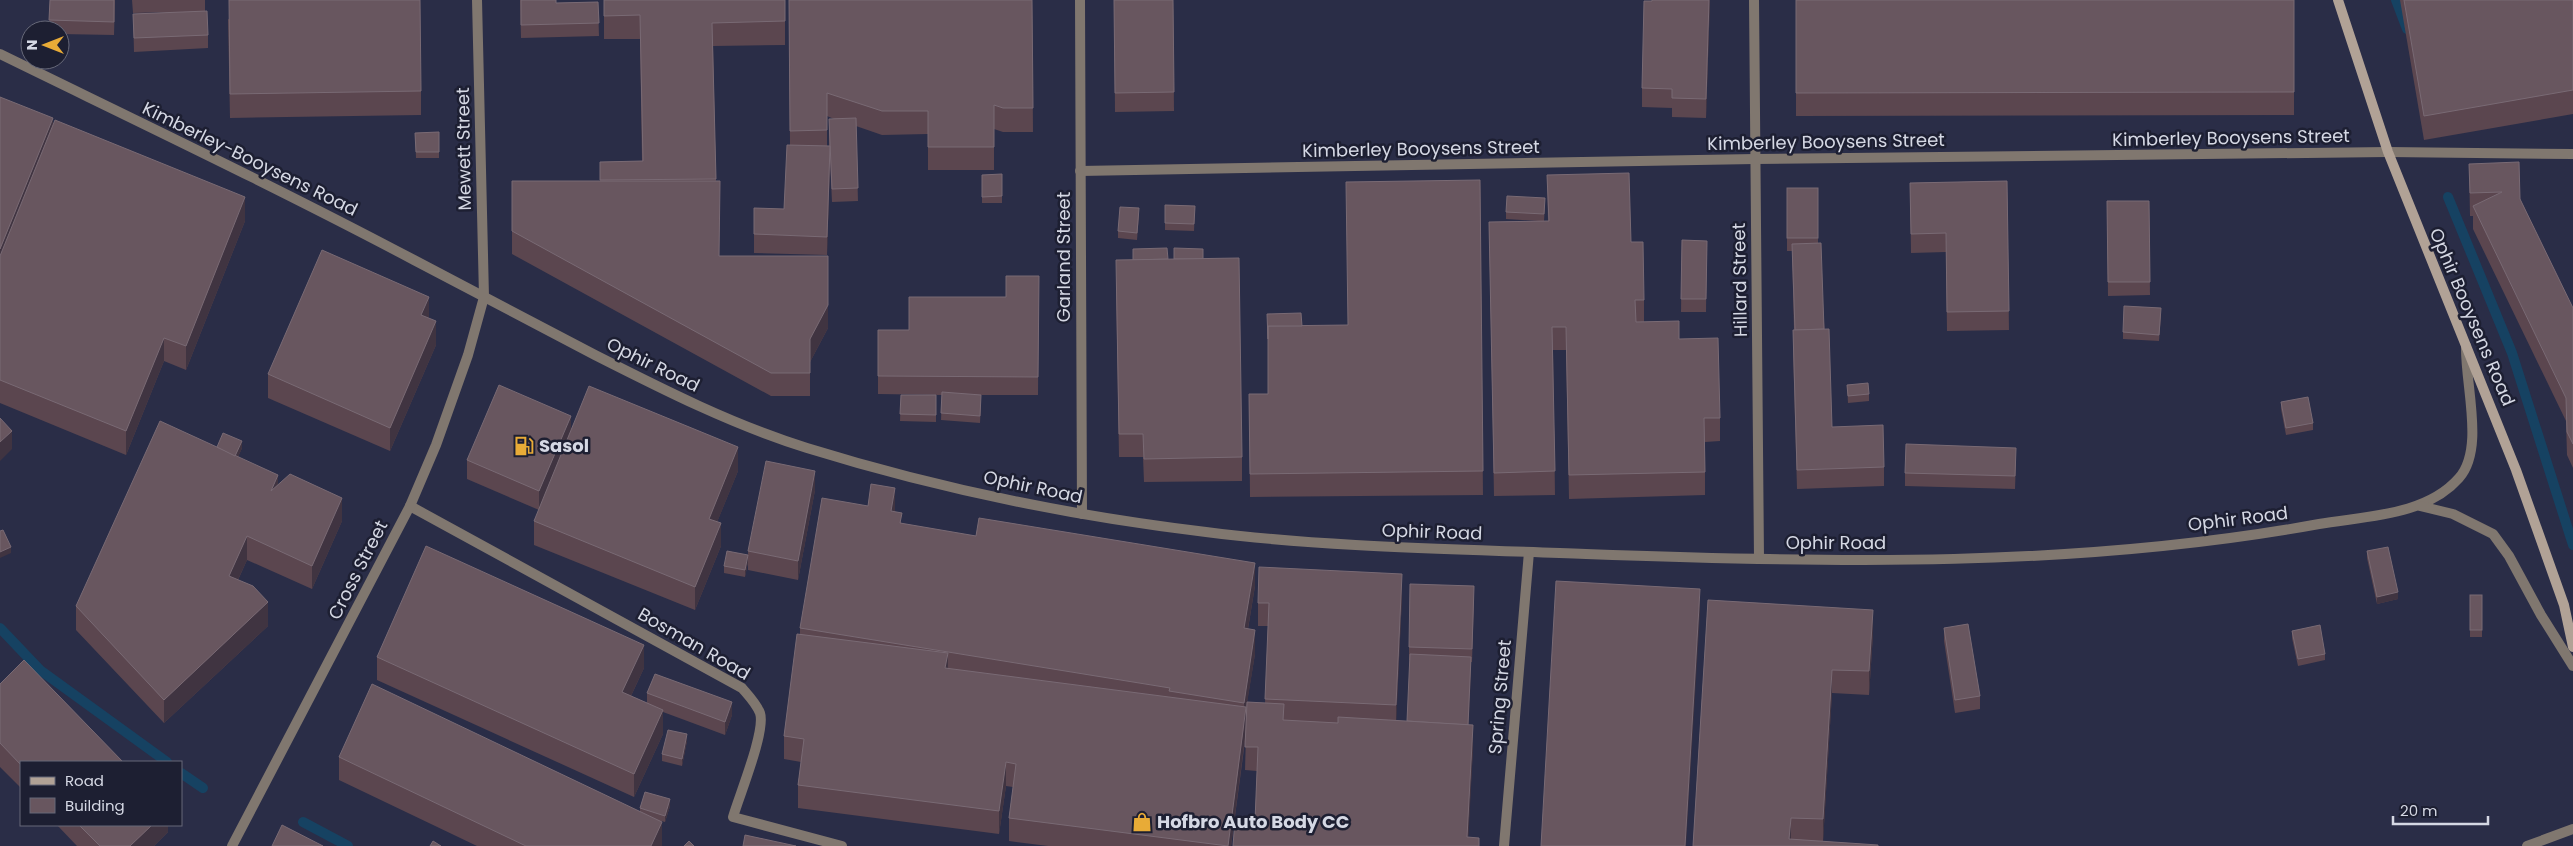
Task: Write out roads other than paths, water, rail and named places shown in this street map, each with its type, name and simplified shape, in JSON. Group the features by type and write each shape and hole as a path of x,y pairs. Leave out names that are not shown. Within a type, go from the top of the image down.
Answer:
{"main road":[{"name":"Ophir Booysens Road","path":"2338,0 2388,152 2466,342 2555,576 2564,604 2573,647"}],"street":[{"name":"Mewett Street","path":"477,0 484,297"},
{"name":"Garland Street","path":"1080,0 1082,514"},
{"name":"Hillard Street","path":"1754,0 1759,559"},
{"name":"Kimberley-Booysens Road","path":"0,54 310,205 484,297"},
{"name":"Kimberley Booysens Street","path":"1080,171 2388,152 2573,154"},
{"name":"Cross Street","path":"235,842 410,506 456,393 484,297"},
{"name":"Ophir Road","path":"484,297 665,391 741,426 806,448 913,477 1082,514 1210,533 1355,546 1529,552 1759,559 1967,559 2094,552 2280,532 2420,506"},
{"path":"2420,506 2454,483 2462,475 2470,458 2473,433 2466,365 2466,342"},
{"name":"Bosman Road","path":"410,506 742,688 753,700 761,714 760,736 732,817 842,846"},
{"path":"2420,506 2454,514 2493,534 2573,666"},
{"name":"Spring Street","path":"1504,846 1529,552"},
{"path":"2527,846 2573,829"}],"waterway":[{"path":"2396,0 2407,29"},
{"path":"2448,197 2512,353 2573,545"},
{"path":"0,628 40,670 166,761"},
{"path":"182,774 203,788"},
{"path":"303,822 348,846"}],"place":[{"name":"Sasol","path":"524,446"},
{"name":"Hofbro Auto Body CC","path":"1142,822"}]}
